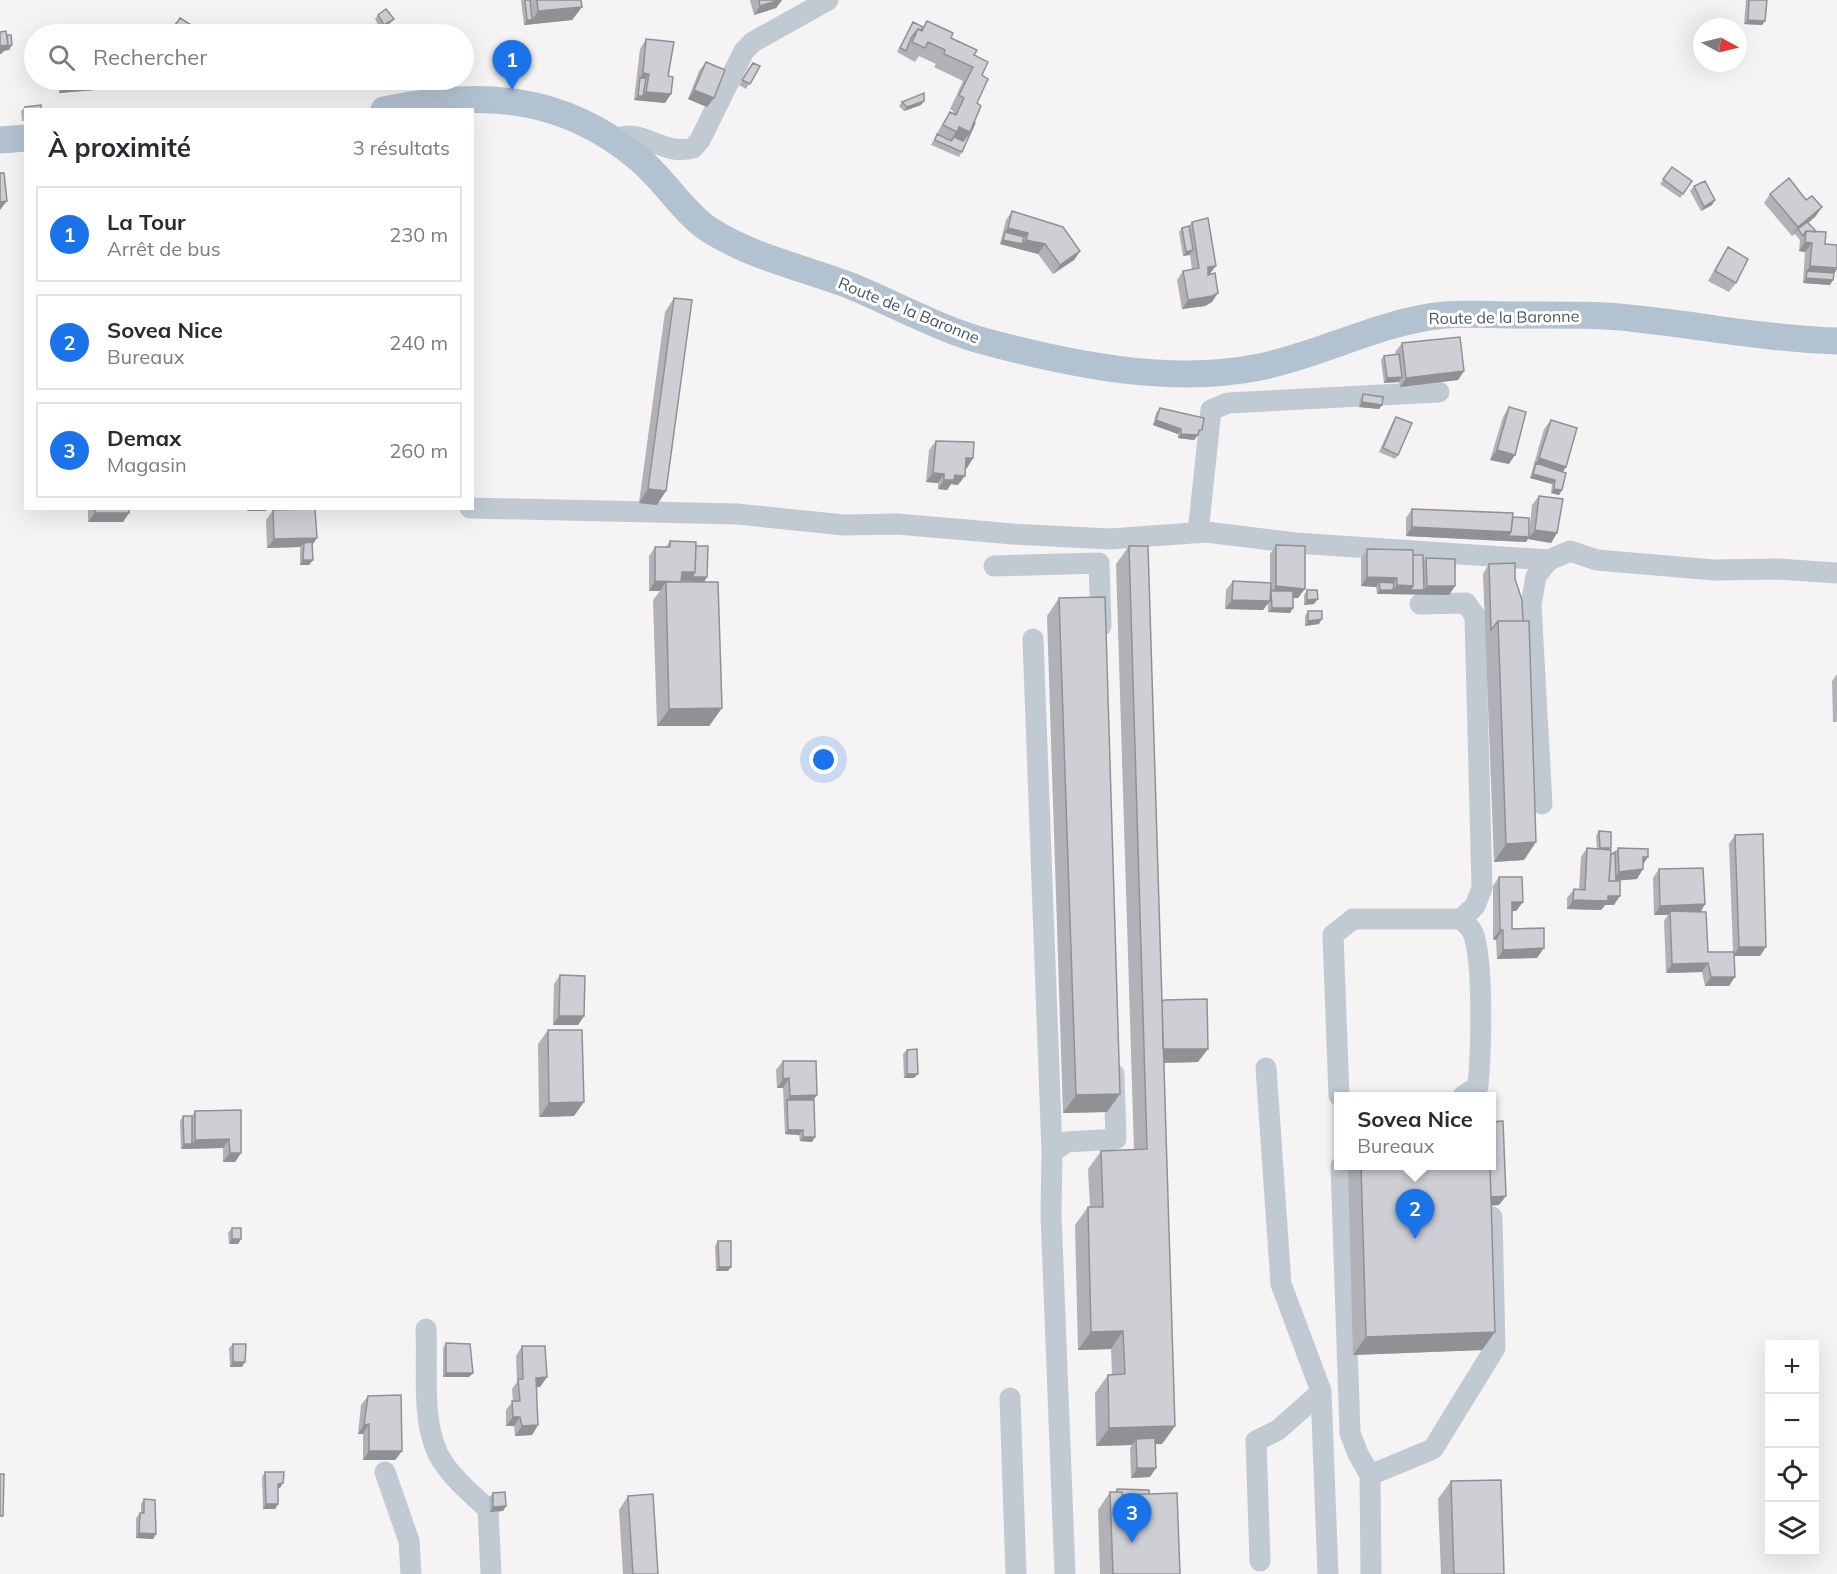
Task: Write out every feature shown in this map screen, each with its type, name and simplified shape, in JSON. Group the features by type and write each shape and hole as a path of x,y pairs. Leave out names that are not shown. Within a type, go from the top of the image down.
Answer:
{"main road":[{"name":"Route de la Baronne","path":"402,108 476,98 526,103 571,114 615,140 641,160 689,213 732,242 852,287 940,327 1043,356 1107,368 1172,373 1221,373 1263,366 1402,321 1448,315 1583,315 1638,319 1761,336 1837,340"},
{"path":"0,140 24,138"}],"street":[{"path":"615,140 624,135 632,135 671,151 693,148 700,140 744,51 753,42 828,0"},
{"path":"1198,533 1211,410 1228,403 1439,392"},
{"path":"474,508 737,514 844,525 897,524 1012,534 1110,538 1198,533 1296,543 1549,560 1570,551 1598,560 1714,570 1778,569 1837,573"},
{"path":"1542,804 1531,605 1536,576 1549,560"},
{"path":"994,566 1099,563 1102,645"},
{"path":"1339,1092 1333,935 1353,919 1461,919 1476,906 1482,888 1475,616 1466,603 1420,604"},
{"path":"1033,639 1065,1574"},
{"path":"1461,919 1472,931 1478,957 1480,1061 1478,1086 1469,1092"},
{"path":"1052,1152 1067,1142 1116,1139 1114,1056"},
{"path":"1266,1068 1281,1284 1321,1392 1328,1574"},
{"path":"1341,1170 1350,1433 1358,1454 1370,1475 1371,1574"},
{"path":"1370,1475 1433,1449 1495,1348 1492,1217"},
{"path":"426,1329 430,1431 439,1456 464,1487 488,1509 491,1574"},
{"path":"1260,1561 1257,1441 1278,1430 1321,1392"},
{"path":"1010,1398 1016,1574"},
{"path":"385,1472 409,1541 411,1574"}],"building":[{"path":"525,0 530,0 532,20 527,20"},
{"path":"537,0 581,0 582,7 538,11"},
{"path":"759,0 780,0 760,6"},
{"path":"1749,0 1767,0 1765,21 1748,20"},
{"path":"386,9 394,19 383,24 378,15"},
{"path":"180,18 190,24 176,24"},
{"path":"927,21 953,33 951,38 977,50 974,55 988,62 982,75 988,79 977,103 981,106 970,132 959,127 957,132 943,125 950,112 956,115 964,98 959,95 973,67 944,54 945,50 928,42 925,48 912,42 918,29 922,31"},
{"path":"913,22 923,27 921,30 918,29 911,38 906,51 900,48"},
{"path":"6,31 8,45 0,46 0,32"},
{"path":"7,35 11,35 12,45 7,46"},
{"path":"646,39 674,42 668,76 673,77 671,94 646,92 649,74 643,73"},
{"path":"706,62 725,70 714,98 694,90"},
{"path":"753,63 760,66 750,84 742,80"},
{"path":"640,78 646,78 643,96 638,96"},
{"path":"924,93 924,101 907,107 902,102"},
{"path":"41,105 41,108 25,107"},
{"path":"974,122 962,152 935,140 937,134 951,141 954,137 963,141"},
{"path":"1672,167 1692,181 1683,194 1663,179"},
{"path":"0,173 4,173 7,201 0,202"},
{"path":"1789,178 1806,200 1812,196 1822,207 1798,227 1770,194"},
{"path":"1705,181 1715,200 1704,207 1694,186"},
{"path":"1012,211 1063,227 1080,251 1060,265 1045,244 1026,240 1028,233 1008,228"},
{"path":"1208,218 1216,266 1208,267 1208,275 1215,273 1218,293 1188,300 1183,271 1199,268 1192,222"},
{"path":"1807,222 1815,232 1806,231 1803,236 1798,229"},
{"path":"1189,226 1193,250 1186,252 1182,228"},
{"path":"1806,231 1826,232 1825,244 1837,245 1837,268 1810,266 1812,243 1805,242"},
{"path":"1005,232 1024,237 1022,244 1003,240"},
{"path":"1728,247 1748,259 1736,283 1715,271"},
{"path":"1807,271 1834,273 1833,280 1806,278"},
{"path":"674,298 692,300 666,491 648,489"},
{"path":"1460,337 1464,371 1406,378 1402,343"},
{"path":"1399,354 1402,377 1387,378 1384,356"},
{"path":"1363,394 1383,397 1382,405 1362,402"},
{"path":"1509,407 1526,412 1515,455 1497,450"},
{"path":"1160,408 1204,418 1202,430 1199,430 1198,435 1181,434 1181,429 1156,420"},
{"path":"1396,417 1412,423 1398,455 1383,448"},
{"path":"1551,420 1577,428 1566,467 1539,458"},
{"path":"936,441 974,442 973,458 966,458 965,476 955,475 954,480 944,480 944,474 933,473"},
{"path":"1536,463 1566,473 1562,490 1554,489 1555,480 1533,474"},
{"path":"1539,496 1563,499 1557,533 1535,530"},
{"path":"1412,509 1513,513 1511,532 1412,527"},
{"path":"95,510 129,510 129,513 95,513"},
{"path":"273,510 315,510 317,538 274,539"},
{"path":"1513,517 1529,518 1529,537 1508,536 1511,532"},
{"path":"670,541 696,542 695,572 682,572 681,582 655,581 655,547 670,547"},
{"path":"312,542 313,560 303,560 304,543"},
{"path":"1276,545 1305,546 1305,589 1276,586"},
{"path":"696,546 708,546 707,577 692,577 695,572"},
{"path":"1129,546 1148,546 1175,1426 1109,1428 1108,1375 1125,1374 1123,1331 1091,1332 1088,1207 1103,1207 1101,1151 1147,1149"},
{"path":"1367,549 1413,550 1413,586 1397,585 1397,578 1367,577"},
{"path":"1413,555 1423,555 1424,590 1410,590 1413,586"},
{"path":"1426,558 1455,559 1455,586 1427,586"},
{"path":"1515,563 1515,579 1522,600 1523,621 1498,621 1491,630 1489,564"},
{"path":"1233,581 1271,583 1270,601 1232,600"},
{"path":"666,582 718,582 722,708 669,709"},
{"path":"1379,582 1394,583 1393,590 1380,590"},
{"path":"1307,590 1317,590 1318,599 1307,600"},
{"path":"1271,591 1293,591 1293,608 1272,608"},
{"path":"1105,597 1120,1094 1076,1095 1059,598"},
{"path":"1308,611 1322,611 1322,619 1308,621"},
{"path":"1498,621 1529,621 1536,842 1506,844"},
{"path":"1599,831 1611,832 1611,848 1600,848"},
{"path":"1763,834 1766,947 1739,947 1735,835"},
{"path":"1587,848 1611,850 1609,881 1620,881 1620,896 1608,896 1608,901 1573,900 1574,889 1585,890"},
{"path":"1618,848 1648,849 1648,857 1643,857 1643,869 1619,872"},
{"path":"1615,852 1616,881 1609,881 1611,855"},
{"path":"1703,868 1705,904 1660,906 1659,869"},
{"path":"1499,877 1522,877 1523,902 1512,902 1512,929 1544,928 1544,948 1503,950 1503,930 1500,930"},
{"path":"1670,911 1706,912 1708,952 1734,952 1735,977 1711,977 1708,963 1672,964"},
{"path":"560,975 585,976 584,1016 559,1016"},
{"path":"1207,999 1208,1049 1163,1049 1162,1002 1164,1000"},
{"path":"548,1030 582,1030 584,1102 549,1103"},
{"path":"917,1049 918,1074 907,1074 907,1050"},
{"path":"783,1061 816,1061 817,1095 790,1096 789,1078 783,1079"},
{"path":"787,1100 814,1100 815,1137 803,1137 803,1130 788,1130"},
{"path":"241,1110 241,1153 230,1153 229,1139 195,1140 195,1111"},
{"path":"183,1116 192,1116 192,1144 184,1144"},
{"path":"1503,1121 1506,1196 1491,1197 1490,1170 1496,1170 1496,1122"},
{"path":"1361,1170 1490,1170 1495,1332 1366,1337"},
{"path":"232,1228 241,1228 241,1239 232,1239"},
{"path":"718,1241 731,1241 731,1267 719,1267"},
{"path":"446,1343 470,1344 473,1373 446,1373"},
{"path":"233,1344 246,1344 245,1362 233,1362"},
{"path":"522,1346 545,1346 547,1377 536,1378 538,1425 522,1426 520,1417 513,1417 512,1401 520,1401 518,1379 523,1379"},
{"path":"401,1395 402,1451 369,1451 369,1424 364,1425 368,1396"},
{"path":"1155,1438 1156,1468 1137,1468 1136,1439"},
{"path":"265,1472 284,1472 283,1483 278,1484 278,1504 266,1504"},
{"path":"0,1474 4,1474 3,1516 0,1516"},
{"path":"1501,1480 1504,1574 1454,1574 1451,1481"},
{"path":"1117,1489 1149,1490 1149,1494 1122,1495 1122,1492 1117,1492"},
{"path":"505,1492 506,1506 493,1507 493,1493"},
{"path":"1110,1492 1122,1492 1122,1495 1177,1493 1180,1574 1113,1574"},
{"path":"653,1494 658,1574 633,1574 628,1496"},
{"path":"144,1499 155,1500 156,1534 139,1533 140,1513 144,1513"}],"place":[{"name":"La Tour","path":"512,90"},
{"name":"Sovea Nice","path":"1415,1239"},
{"name":"Demax","path":"1132,1543"}]}
